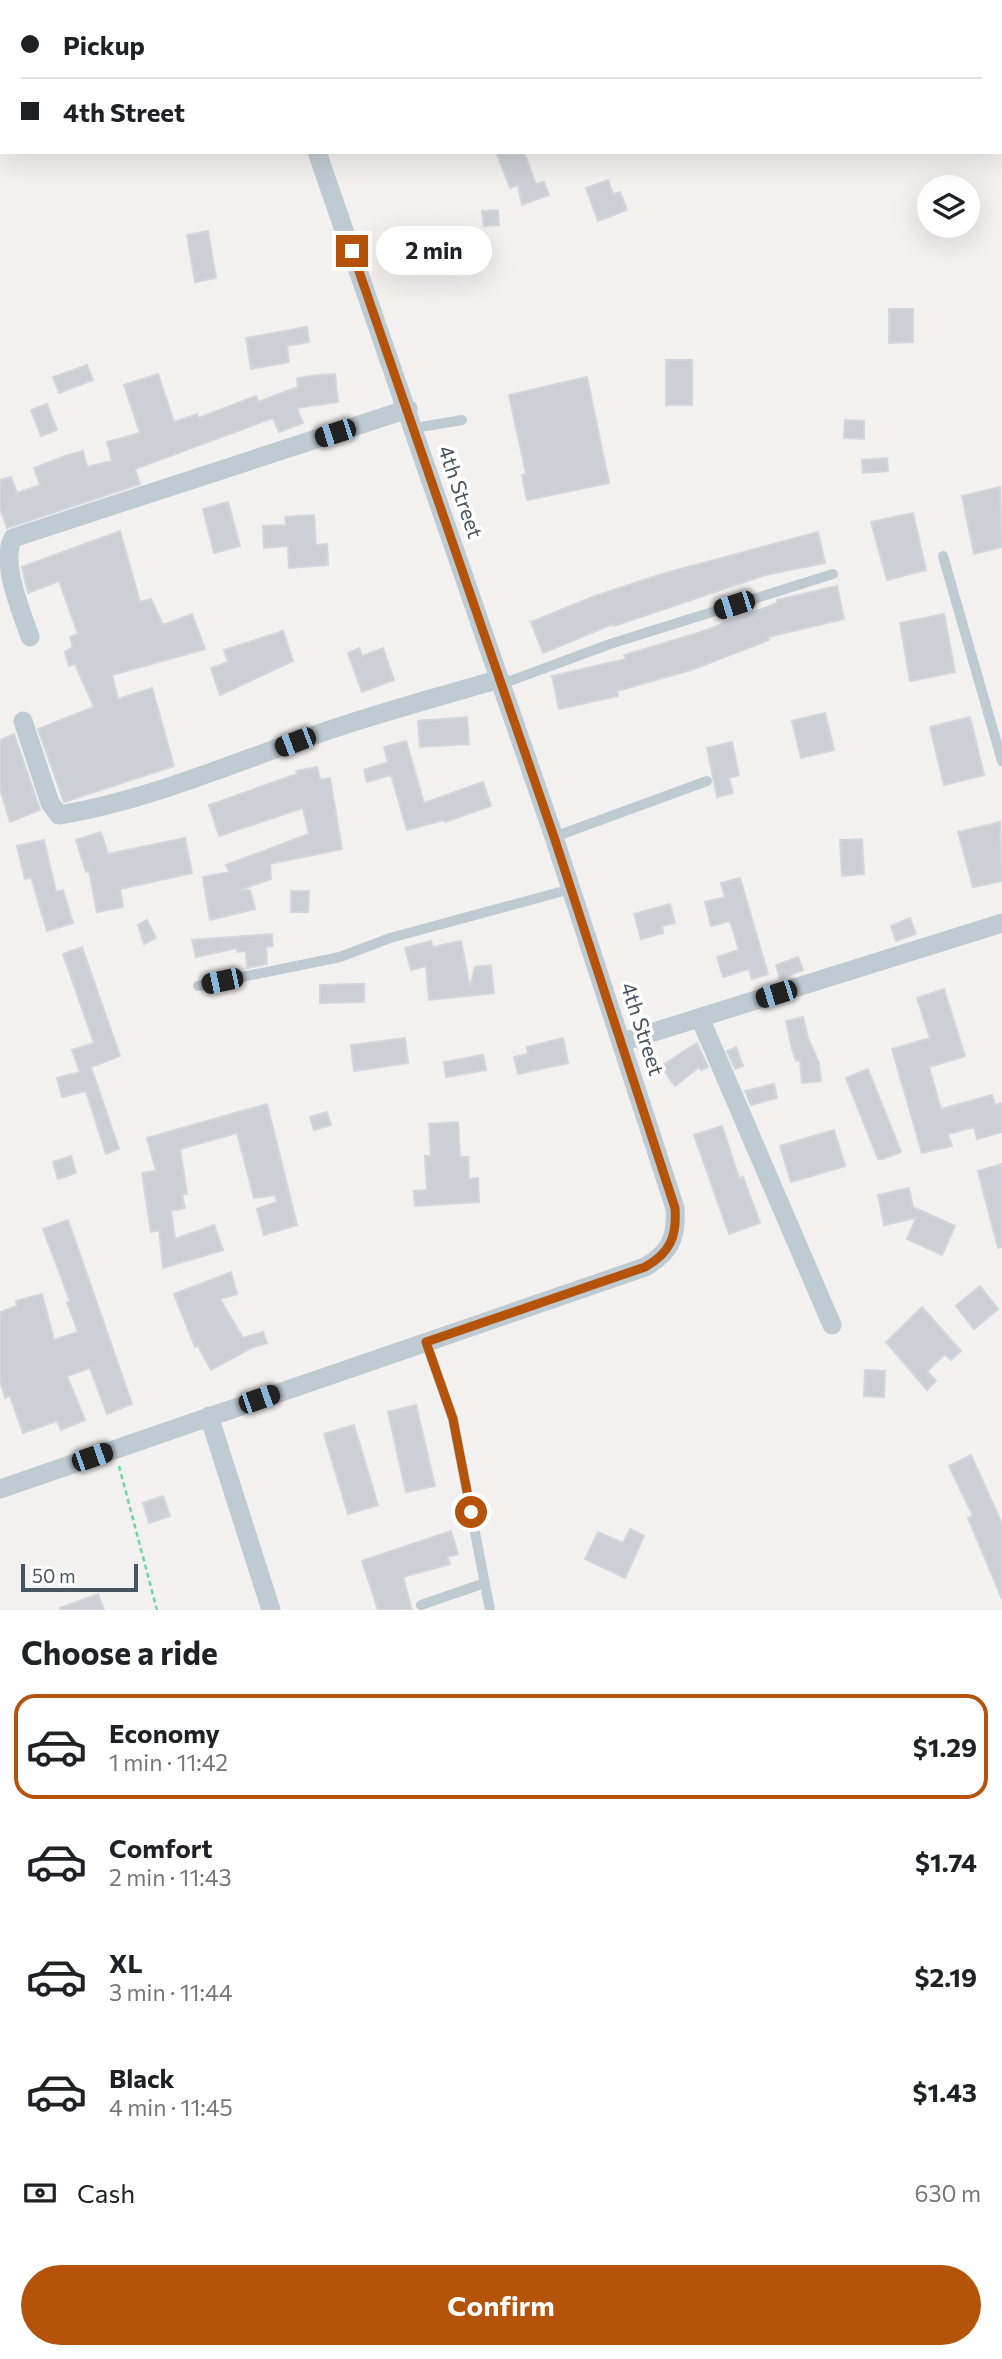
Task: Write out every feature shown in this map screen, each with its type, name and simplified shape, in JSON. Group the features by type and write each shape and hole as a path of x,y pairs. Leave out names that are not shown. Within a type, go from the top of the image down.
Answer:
{"street":[{"name":"4th Street","path":"0,1489 645,1267 661,1258 671,1244 676,1228 675,1208 554,837 415,428 318,154"},
{"path":"30,637 5,562 7,546 13,538 408,409"},
{"path":"23,721 50,803 59,815 93,810 215,772 295,742 501,681"},
{"path":"622,1042 1002,923"},
{"path":"700,1018 832,1325"},
{"path":"209,1416 271,1610"}],"lane":[{"path":"415,428 462,420"},
{"path":"943,556 1002,761"},
{"path":"501,681 833,574"},
{"path":"554,837 707,782"},
{"path":"198,986 340,957 390,938 571,890"},
{"path":"426,1342 453,1419 482,1584 490,1610"},
{"path":"421,1605 482,1584"}],"path":[{"path":"115,1449 157,1610"}],"building":[{"path":"497,154 525,154 536,184 544,182 549,195 522,205 518,185 510,188"},
{"path":"608,180 613,194 620,192 627,210 598,221 586,188"},
{"path":"498,210 499,225 484,226 482,211"},
{"path":"208,231 216,278 195,282 187,235"},
{"path":"889,309 913,309 913,342 889,343"},
{"path":"307,327 309,342 287,346 289,362 251,369 246,338"},
{"path":"666,360 692,360 692,405 666,405"},
{"path":"87,365 93,380 59,393 53,377"},
{"path":"158,374 174,422 197,414 198,418 256,396 258,402 298,387 297,378 318,375 335,374 338,402 297,408 303,423 279,432 273,418 135,469 140,484 7,528 0,508 0,480 11,477 17,493 40,485 34,468 65,456 83,451 87,467 112,461 107,442 140,433 124,385"},
{"path":"587,377 609,483 527,500 522,475 526,474 509,395"},
{"path":"47,404 57,430 41,436 31,410"},
{"path":"845,420 864,421 864,439 844,438"},
{"path":"887,458 888,471 863,473 862,460"},
{"path":"1000,487 1002,547 974,554 962,496"},
{"path":"228,502 240,546 214,553 203,509"},
{"path":"913,513 926,570 887,580 871,522"},
{"path":"314,515 316,545 327,544 328,565 289,568 288,546 264,548 263,526 286,525 285,517"},
{"path":"120,531 140,602 151,599 163,625 192,614 205,649 112,675 118,699 152,688 174,766 64,802 38,729 94,707 75,664 69,666 65,652 73,647 70,637 78,634 59,581 28,593 22,567"},
{"path":"818,532 825,563 765,575 614,626 613,624 543,653 531,622 595,596 662,574"},
{"path":"837,586 844,619 768,637 769,640 691,670 617,691 618,696 559,709 552,676 626,659 624,655 701,632 777,603 777,600"},
{"path":"944,614 955,672 910,681 900,623"},
{"path":"283,631 293,661 220,695 211,668 228,662 224,650"},
{"path":"359,648 362,656 383,648 394,680 362,692 348,653"},
{"path":"825,713 834,750 801,758 792,721"},
{"path":"467,717 469,744 420,747 418,721"},
{"path":"970,717 984,775 944,785 930,727"},
{"path":"14,734 40,810 10,822 0,789 0,740"},
{"path":"406,741 424,803 483,782 491,806 445,822 444,820 407,830 391,775 367,782 364,770 388,762 384,747"},
{"path":"732,742 739,775 729,778 733,793 717,797 707,748"},
{"path":"317,767 320,780 330,778 342,849 270,864 271,879 239,890 250,890 255,909 210,920 203,877 230,872 226,865 309,834 303,808 219,836 209,805 297,774 296,771"},
{"path":"1000,822 1002,881 973,887 958,832"},
{"path":"101,832 108,854 185,838 192,873 120,889 123,907 97,912 89,871 86,872 76,840"},
{"path":"862,839 864,874 842,876 840,840"},
{"path":"44,840 56,892 63,890 73,923 47,931 31,877 25,879 17,846"},
{"path":"740,878 768,974 752,979 749,969 723,977 717,957 739,950 730,921 711,926 705,902 725,897 721,883"},
{"path":"291,891 309,891 308,912 291,912"},
{"path":"670,904 675,923 662,926 663,933 641,939 634,914"},
{"path":"910,918 916,934 896,941 891,926"},
{"path":"147,920 156,938 144,944 138,925"},
{"path":"272,934 273,946 266,947 267,964 247,968 246,951 237,952 237,948 196,957 192,940"},
{"path":"431,941 433,947 461,941 470,988 475,967 491,965 494,993 429,1000 426,966 411,970 405,948"},
{"path":"82,947 120,1056 91,1067 119,1149 106,1154 86,1091 62,1097 57,1078 80,1072 72,1050 94,1043 63,954"},
{"path":"798,957 803,970 780,979 776,965"},
{"path":"364,984 364,1002 320,1003 320,985"},
{"path":"944,989 965,1056 929,1067 941,1109 992,1095 995,1105 1002,1103 1002,1132 977,1139 974,1127 948,1134 952,1146 922,1153 892,1049 930,1038 917,998"},
{"path":"803,1017 808,1038 819,1063 821,1081 802,1083 800,1060 796,1061 792,1049 786,1021"},
{"path":"405,1038 408,1063 354,1071 351,1045"},
{"path":"563,1038 568,1063 518,1074 514,1057 528,1054 527,1047"},
{"path":"697,1043 708,1067 701,1070 699,1067 675,1086 661,1066"},
{"path":"736,1047 743,1066 735,1069 727,1051"},
{"path":"483,1055 486,1070 446,1077 444,1062"},
{"path":"868,1069 901,1152 883,1159 878,1159 846,1078"},
{"path":"774,1084 777,1098 751,1105 745,1091"},
{"path":"267,1104 297,1225 264,1235 257,1209 277,1202 275,1195 254,1198 237,1133 180,1149 187,1194 182,1195 185,1208 171,1211 175,1239 214,1225 223,1250 163,1268 159,1230 151,1232 142,1173 156,1171 147,1138"},
{"path":"327,1112 331,1125 314,1130 310,1117"},
{"path":"458,1122 460,1157 468,1157 469,1179 478,1178 479,1202 415,1206 414,1191 427,1190 425,1156 431,1156 429,1124"},
{"path":"722,1126 739,1178 743,1177 760,1223 729,1234 694,1135"},
{"path":"834,1130 845,1166 791,1182 780,1146"},
{"path":"71,1156 76,1173 58,1179 53,1162"},
{"path":"1002,1164 1002,1247 998,1248 978,1171"},
{"path":"909,1188 913,1207 955,1226 942,1255 907,1239 916,1218 884,1225 878,1195"},
{"path":"68,1220 132,1404 107,1414 90,1368 67,1376 85,1420 61,1430 57,1421 23,1433 10,1396 5,1398 0,1381 0,1312 17,1306 16,1301 42,1294 54,1340 78,1332 67,1302 70,1301 43,1229"},
{"path":"231,1272 237,1294 220,1299 243,1338 263,1332 267,1343 251,1348 211,1370 198,1346 195,1347 174,1294"},
{"path":"980,1286 998,1309 974,1329 956,1306"},
{"path":"922,1307 961,1351 951,1360 945,1354 927,1371 936,1381 927,1390 886,1342"},
{"path":"865,1370 885,1371 884,1397 864,1396"},
{"path":"416,1405 435,1486 406,1492 388,1412"},
{"path":"354,1425 378,1505 348,1514 324,1434"},
{"path":"971,1455 1002,1524 1002,1599 968,1518 973,1516 949,1466"},
{"path":"163,1496 170,1516 149,1523 143,1503"},
{"path":"630,1529 644,1536 625,1578 585,1559 598,1532 623,1543"},
{"path":"451,1531 458,1554 447,1557 450,1564 403,1577 412,1610 378,1610 362,1561"},
{"path":"98,1594 104,1610 60,1610 60,1608"}],"route":[{"path":"352,251 554,837 675,1208 676,1228 671,1244 661,1258 645,1267 426,1342 453,1419 471,1512"}]}
